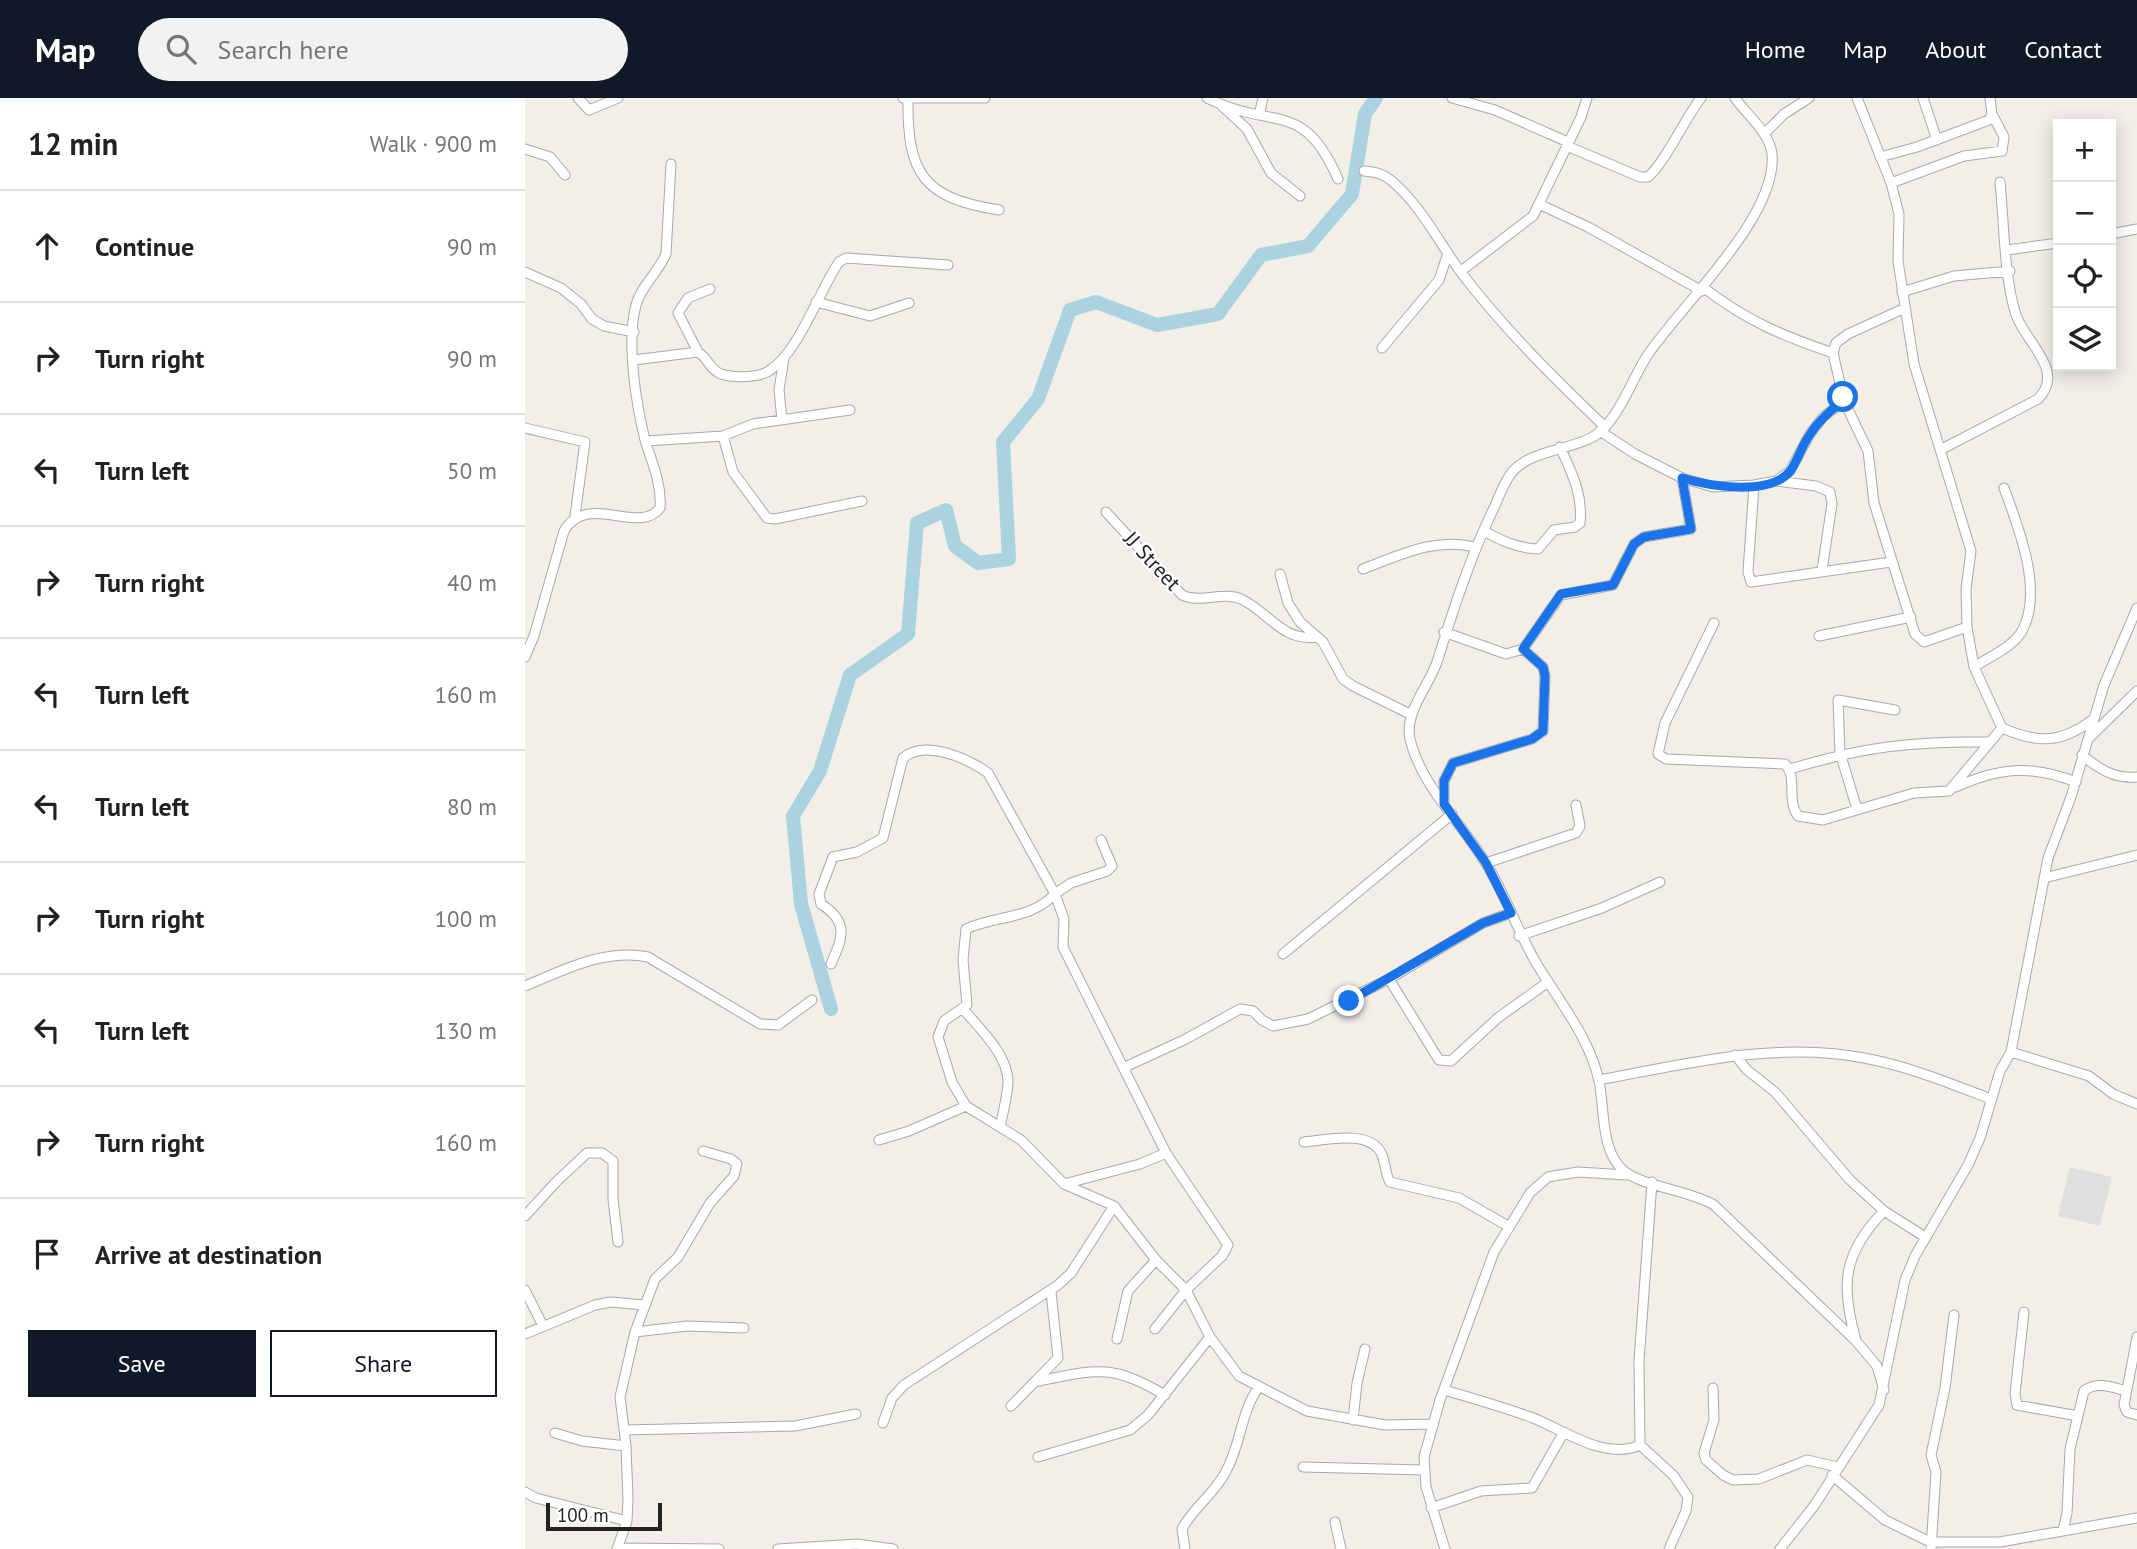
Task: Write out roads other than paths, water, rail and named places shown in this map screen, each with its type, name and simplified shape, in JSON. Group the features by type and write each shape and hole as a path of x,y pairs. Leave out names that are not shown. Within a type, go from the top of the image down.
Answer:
{"street":[{"path":"578,98 589,110 618,98"},
{"path":"985,98 906,98 908,127 913,156 927,182 949,199 999,210"},
{"path":"1207,98 1221,105 1247,129 1271,173 1300,196"},
{"path":"1260,111 1263,98"},
{"path":"1452,98 1495,110 1640,177 1648,177 1661,164 1672,140 1701,98"},
{"path":"1461,271 1516,232 1541,205 1587,98"},
{"path":"1628,1175 1612,1155 1599,1080 1587,1046 1519,936 1511,913 1486,863 1426,778 1410,739 1412,715 1436,665 1444,632 1475,547 1513,472 1529,458 1603,429 1659,340 1703,290 1752,216 1771,176 1772,153 1765,134 1735,98"},
{"path":"1765,134 1784,114 1809,98"},
{"path":"1857,98 1891,183 1899,214 1898,261 1914,364 1926,407 1943,449 1971,551 1966,589 1967,627 1974,667 2002,729 2037,740 2058,739 2073,734 2092,720"},
{"path":"1923,98 1937,140"},
{"path":"1891,183 1965,156 2002,151 2004,137 1992,114 1990,98"},
{"path":"1221,105 1299,121 1313,130 1330,156 1338,179"},
{"path":"1880,157 1937,140 1989,120 1992,114"},
{"path":"525,149 550,158 565,175"},
{"path":"575,516 648,517 657,512 660,490 639,414 634,332 637,302 660,268 666,254 671,164"},
{"path":"1364,171 1381,173 1394,182 1419,210 1461,271 1503,324 1603,429 1635,454 1682,478 1713,487 1776,481 1816,486 1830,492 1832,504 1822,570"},
{"path":"1943,449 2038,399 2047,391 2050,380 2048,369 2017,317 2000,181"},
{"path":"1541,205 1567,216 1703,290 1737,313 1776,333 1833,353"},
{"path":"2116,233 2137,229"},
{"path":"2007,250 2053,244"},
{"path":"1383,348 1439,280 1448,253"},
{"path":"710,289 688,298 678,313 698,352 712,369 723,374 742,376 769,371 784,356 839,262 846,258 948,265"},
{"path":"1902,292 1954,276 2010,271"},
{"path":"525,272 561,288 581,304 592,319 604,326 634,332"},
{"path":"816,302 870,316 909,303"},
{"path":"1905,309 1848,334 1836,343 1833,353 1843,401 1868,451 1874,503 1915,634 1924,642 1967,627"},
{"path":"634,360 698,352"},
{"path":"782,419 779,390 784,356"},
{"path":"1776,481 1790,471 1810,434 1823,417 1843,401"},
{"path":"646,441 723,436 753,424 850,410"},
{"path":"525,428 585,442 575,516 564,531 534,636 525,657"},
{"path":"723,436 733,472 767,518 775,519 862,501"},
{"path":"1483,531 1523,549 1538,549 1554,530 1575,527 1580,523 1582,504 1577,482 1560,447"},
{"path":"1444,632 1506,654 1523,649 1561,594 1613,585 1634,544 1644,537 1691,529 1682,478"},
{"path":"1754,485 1748,572 1751,582 1765,583 1822,570 1891,562"},
{"path":"1974,667 2021,632 2028,608 2029,572 2025,545 2004,488"},
{"name":"JJ Street","path":"1106,512 1182,594 1191,599 1240,599 1292,636 1317,637"},
{"path":"1363,569 1437,544 1456,542 1475,547"},
{"path":"1280,574 1288,603 1300,622 1334,658 1343,679 1353,687 1412,715"},
{"path":"1780,1549 1814,1506 1879,1405 1905,1280 1925,1237 1968,1165 2000,1071 2011,1052 2044,877 2076,782 2092,720 2137,608"},
{"path":"1819,636 1911,617"},
{"path":"1714,623 1665,723 1658,754 1666,759 1785,764 1790,769 1793,810 1798,816 1823,820 1914,793 1935,793 1973,779 2032,769 2076,782"},
{"path":"1444,804 1444,781 1453,763 1532,739 1543,731 1543,667 1523,649"},
{"path":"2085,743 2137,691"},
{"path":"1857,809 1840,753 1838,700 1895,710"},
{"path":"1954,788 1988,742 2002,729"},
{"path":"1790,769 1840,753 1922,741 1988,742"},
{"path":"831,964 840,944 842,929 838,916 819,899 829,863 838,854 857,852 883,838 900,766 911,752 918,749 959,757 988,773 1055,894 1064,919 1063,947 1166,1153 1228,1245 1222,1256 1186,1290 1155,1329"},
{"path":"2082,755 2117,777 2137,777"},
{"path":"1486,863 1576,833 1580,826 1576,805"},
{"path":"1283,954 1452,814"},
{"path":"1101,840 1112,866 1107,871 1062,887 1038,908 1023,915 966,929 964,960 967,1005 964,1010 944,1021 938,1037 952,1082 966,1106 1021,1140 1063,1184 1114,1206 1156,1260 1186,1290 1210,1337 1234,1371 1258,1388 1307,1411 1385,1426 1432,1424"},
{"path":"2044,877 2137,855"},
{"path":"1519,936 1602,908 1660,882"},
{"path":"1125,1067 1186,1039 1240,1009 1253,1011 1268,1024 1292,1023 1349,1001 1483,923 1511,913"},
{"path":"525,986 596,959 627,953 648,957 760,1024 778,1025 812,1000"},
{"path":"1389,979 1439,1060 1445,1062 1451,1061 1499,1017 1548,982"},
{"path":"964,1010 988,1037 1004,1067 1008,1082 1000,1127"},
{"path":"2011,1052 2089,1076 2113,1094 2137,1104"},
{"path":"1599,1080 1735,1055 1826,1053 1905,1067 1991,1099"},
{"path":"1735,1055 1747,1070 1775,1092 1850,1180 1884,1211 1925,1237"},
{"path":"879,1140 909,1131 966,1106"},
{"path":"1304,1142 1338,1138 1369,1142 1382,1153 1390,1182 1459,1198 1508,1226"},
{"path":"703,1151 731,1159 737,1164 734,1175 710,1203 678,1256 657,1276 635,1332 620,1397 626,1446 627,1521 620,1534 618,1548 719,1549"},
{"path":"525,1216 587,1153 602,1153 613,1161 613,1199 618,1242"},
{"path":"1063,1184 1140,1164 1166,1153"},
{"path":"1445,1549 1431,1508 1423,1470 1432,1424 1462,1347 1484,1274 1508,1226 1530,1193 1548,1177 1578,1172 1628,1175 1702,1197 1714,1205 1856,1341 1877,1366 1884,1390"},
{"path":"1652,1182 1639,1361 1640,1445 1666,1468 1688,1497 1686,1511 1669,1549"},
{"path":"883,1423 892,1398 904,1385 1051,1292 1070,1273 1114,1206"},
{"path":"1856,1341 1846,1306 1846,1283 1856,1245 1865,1230 1884,1211"},
{"path":"1117,1339 1128,1291 1156,1260"},
{"path":"525,1290 543,1325"},
{"path":"1011,1406 1055,1363 1059,1352 1051,1292"},
{"path":"525,1334 605,1302 644,1305"},
{"path":"2024,1312 2015,1394 2017,1405 2078,1416"},
{"path":"1930,1546 1936,1472 1931,1455 1945,1388 1954,1315"},
{"path":"635,1332 687,1326 744,1328"},
{"path":"1038,1457 1131,1430 1165,1395 1210,1337"},
{"path":"2137,1337 2125,1409 2137,1415"},
{"path":"1353,1420 1364,1349"},
{"path":"1038,1381 1093,1371 1113,1371 1134,1377 1165,1395"},
{"path":"2063,1531 2067,1514 2070,1449 2087,1388 2102,1386 2126,1391"},
{"path":"1185,1549 1182,1529 1225,1474 1238,1443 1246,1409 1258,1388"},
{"path":"1713,1388 1714,1420 1704,1452 1706,1460 1723,1475 1733,1480 1759,1479 1807,1460 1835,1471 1885,1520 1930,1546 2008,1545 2063,1531 2137,1518"},
{"path":"1444,1390 1532,1418 1598,1446 1622,1449 1640,1445"},
{"path":"625,1430 795,1426 856,1414"},
{"path":"1431,1508 1481,1492 1532,1488 1564,1432"},
{"path":"555,1433 582,1441 626,1446"},
{"path":"1303,1467 1423,1470"},
{"path":"525,1492 537,1498 627,1521"},
{"path":"1335,1522 1341,1549"},
{"path":"778,1549 857,1544 893,1549"}],"waterway":[{"path":"831,1009 801,904 793,816 820,771 850,675 908,634 917,523 946,510 955,546 978,563 1009,559 1003,442 1038,399 1070,310 1096,302 1157,325 1218,314 1261,255 1308,246 1352,194 1365,114 1376,98"}]}
